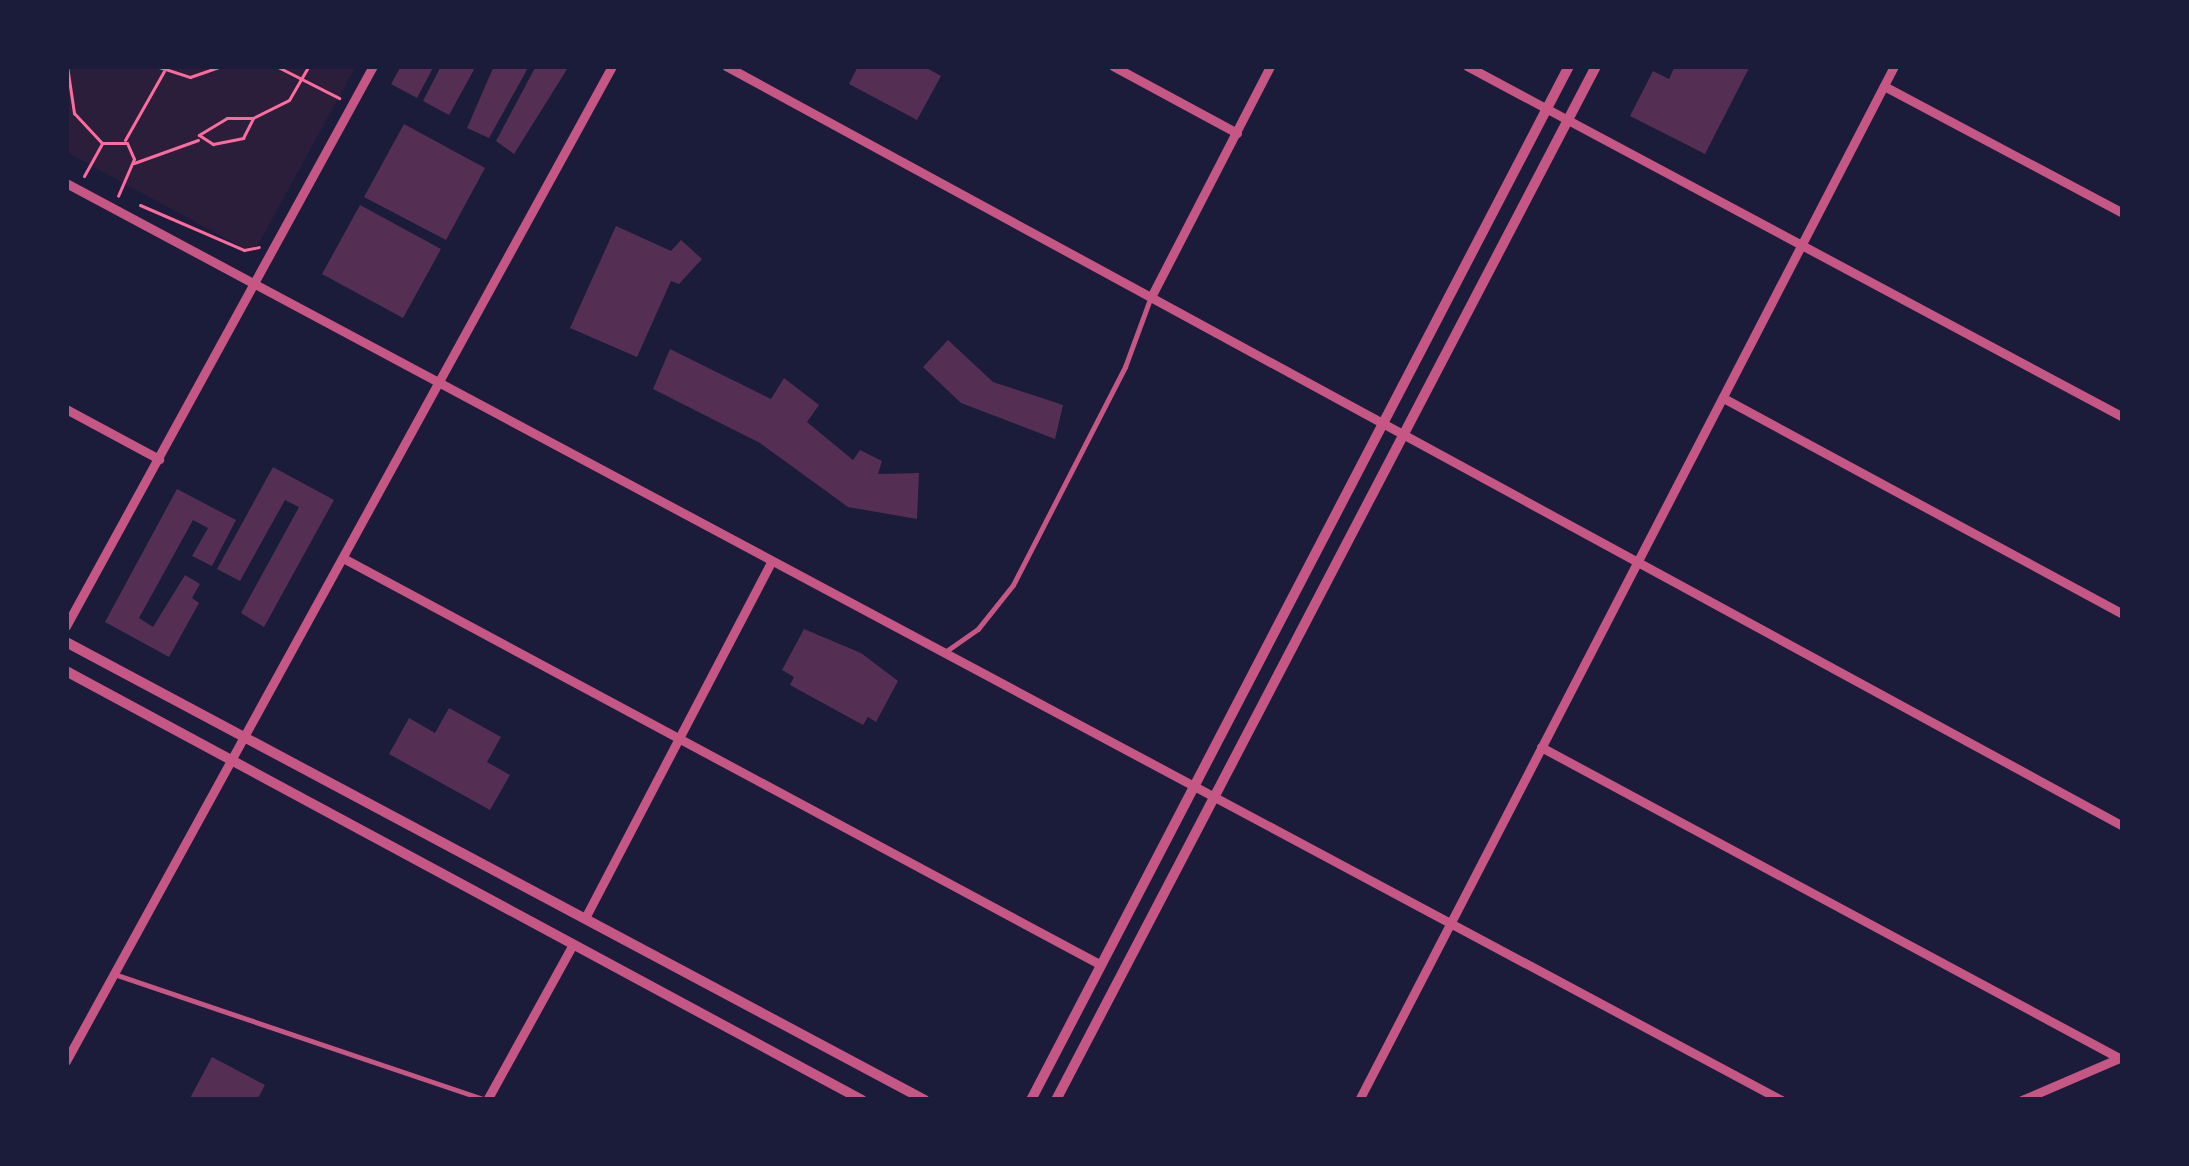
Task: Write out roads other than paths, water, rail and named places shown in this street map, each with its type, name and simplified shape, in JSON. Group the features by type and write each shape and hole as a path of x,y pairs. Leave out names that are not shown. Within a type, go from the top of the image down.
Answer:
{"street":[{"path":"66,626 373,66"},
{"path":"66,1061 612,66"},
{"path":"726,66 2123,826"},
{"path":"1113,66 1237,133"},
{"path":"1151,297 1270,66"},
{"path":"1467,66 2123,417"},
{"path":"1031,1100 1569,66"},
{"path":"1056,1100 1596,66"},
{"path":"1359,1100 1448,922 1727,400 1894,66"},
{"path":"1883,86 2123,214"},
{"path":"66,184 437,387 945,652 1781,1100"},
{"path":"1727,400 2123,614"},
{"path":"66,409 159,459"},
{"path":"343,558 1101,965"},
{"path":"585,918 771,562"},
{"path":"66,642 925,1100"},
{"path":"66,671 862,1100"},
{"path":"1541,747 2121,1057"},
{"path":"487,1100 573,944"},
{"path":"2022,1100 2121,1057"}],"lane":[{"path":"945,652 978,628 1013,585 1125,367 1151,297"},
{"path":"114,974 487,1100"}]}
